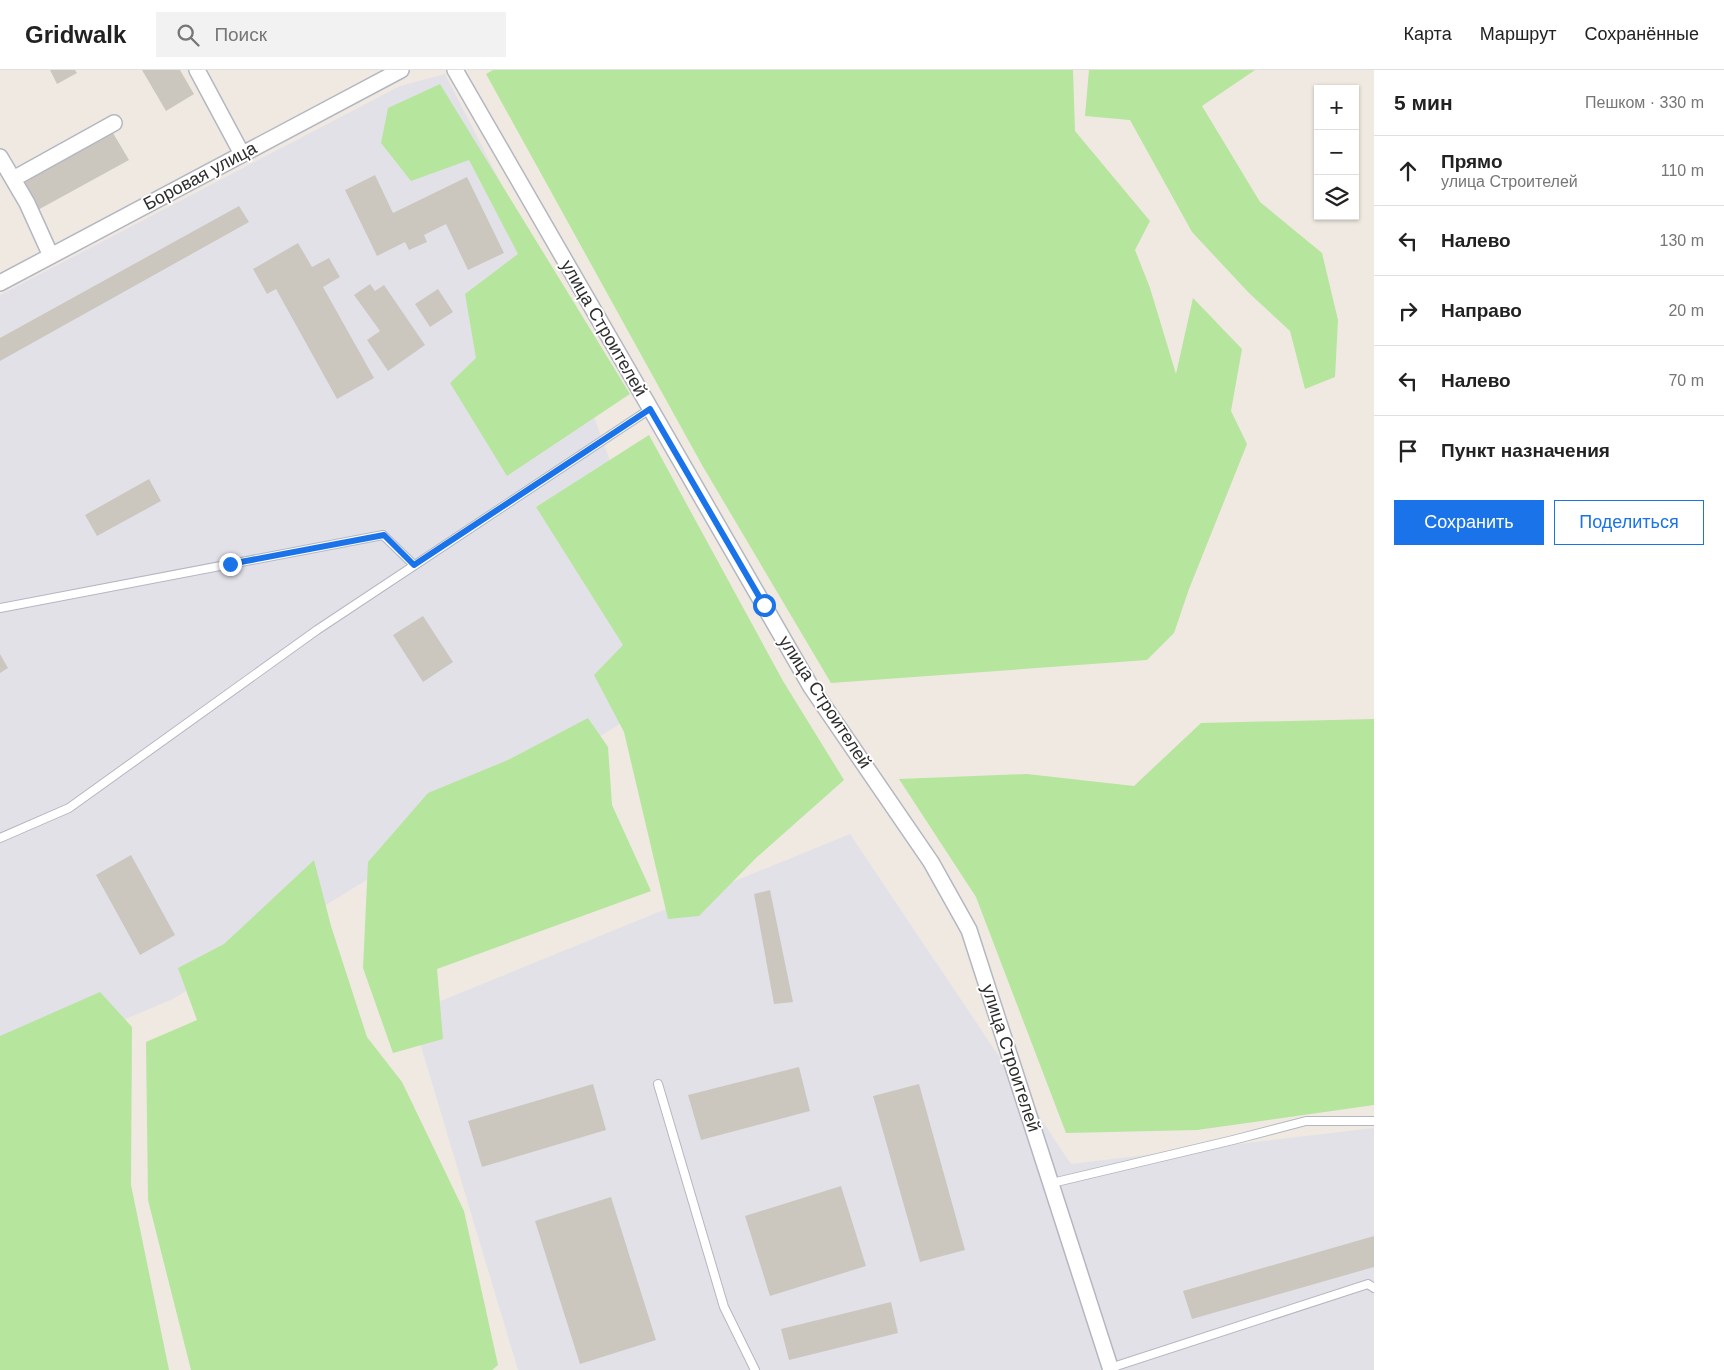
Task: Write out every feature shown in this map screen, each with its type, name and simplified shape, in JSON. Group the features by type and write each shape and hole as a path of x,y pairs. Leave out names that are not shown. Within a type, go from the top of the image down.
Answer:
{"street":[{"path":"197,70 242,154"},
{"name":"Боровая улица","path":"0,283 401,70"},
{"name":"улица Строителей","path":"455,70 811,687 931,862 969,930 1111,1369"},
{"path":"13,179 114,123"},
{"path":"0,157 27,203 51,256"}],"lane":[{"path":"0,838 69,808 317,630 650,409"},
{"path":"0,608 384,535 414,565"},
{"path":"658,1084 724,1307 755,1370"},
{"path":"1052,1183 1306,1121 1374,1121"},
{"path":"1111,1369 1368,1284 1374,1288"}],"shaded area":[{"path":"445,74 529,238 690,681 173,999 0,1072 0,295 400,86"},
{"path":"850,834 1071,1164 1374,1128 1374,1370 518,1370 411,1013"}],"green space":[{"path":"493,70 1073,70 1075,131 1150,221 1135,250 1150,288 1176,374 1193,298 1242,349 1231,411 1247,444 1189,589 1174,633 1147,660 831,683 702,465 486,74"},
{"path":"1089,70 1255,70 1202,106 1260,202 1322,253 1338,320 1335,377 1305,389 1290,331 1249,293 1192,232 1130,120 1085,116"},
{"path":"440,84 630,394 507,476 450,383 476,358 465,294 518,254 469,160 411,181 381,143 388,108"},
{"path":"649,435 783,681 844,780 756,858 699,916 668,919 624,732 594,675 623,645 536,507"},
{"path":"588,718 608,747 612,805 651,891 437,969 443,1039 393,1053 363,968 368,862 428,793 508,760"},
{"path":"1374,719 1374,1105 1197,1130 1066,1133 976,897 899,779 1027,774 1134,786 1201,723"},
{"path":"314,860 331,926 367,1037 402,1082 464,1211 498,1365 492,1370 191,1370 148,1200 146,1042 197,1020 178,968 224,944"},
{"path":"100,992 132,1027 131,1185 169,1370 0,1370 0,1036"}],"building":[{"path":"50,70 75,70 77,73 57,84"},
{"path":"142,70 180,70 194,94 166,111"},
{"path":"113,133 129,160 36,211 21,184"},
{"path":"375,175 393,213 467,177 504,253 468,270 446,224 424,235 427,242 409,250 405,242 377,256 345,190"},
{"path":"239,206 249,222 0,361 0,338"},
{"path":"298,243 312,267 329,258 340,277 323,287 374,378 337,399 276,289 267,294 253,269"},
{"path":"370,284 375,291 384,285 425,345 388,371 367,340 380,331 354,295"},
{"path":"438,289 453,312 430,327 415,304"},
{"path":"149,479 161,501 97,536 85,515"},
{"path":"423,616 453,662 423,682 393,635"},
{"path":"0,654 8,668 0,673"},
{"path":"131,855 175,935 140,955 96,875"},
{"path":"770,890 793,1002 774,1004 754,894"},
{"path":"799,1067 810,1111 701,1140 688,1095"},
{"path":"593,1084 606,1130 482,1167 468,1121"},
{"path":"919,1084 965,1250 920,1262 873,1096"},
{"path":"841,1186 866,1266 770,1296 745,1216"},
{"path":"611,1197 656,1340 580,1364 535,1221"},
{"path":"1374,1236 1374,1267 1192,1319 1183,1291"},
{"path":"891,1302 898,1333 789,1360 781,1329"}],"route":[{"path":"230,564 384,535 414,565 650,409 764,605"}]}
